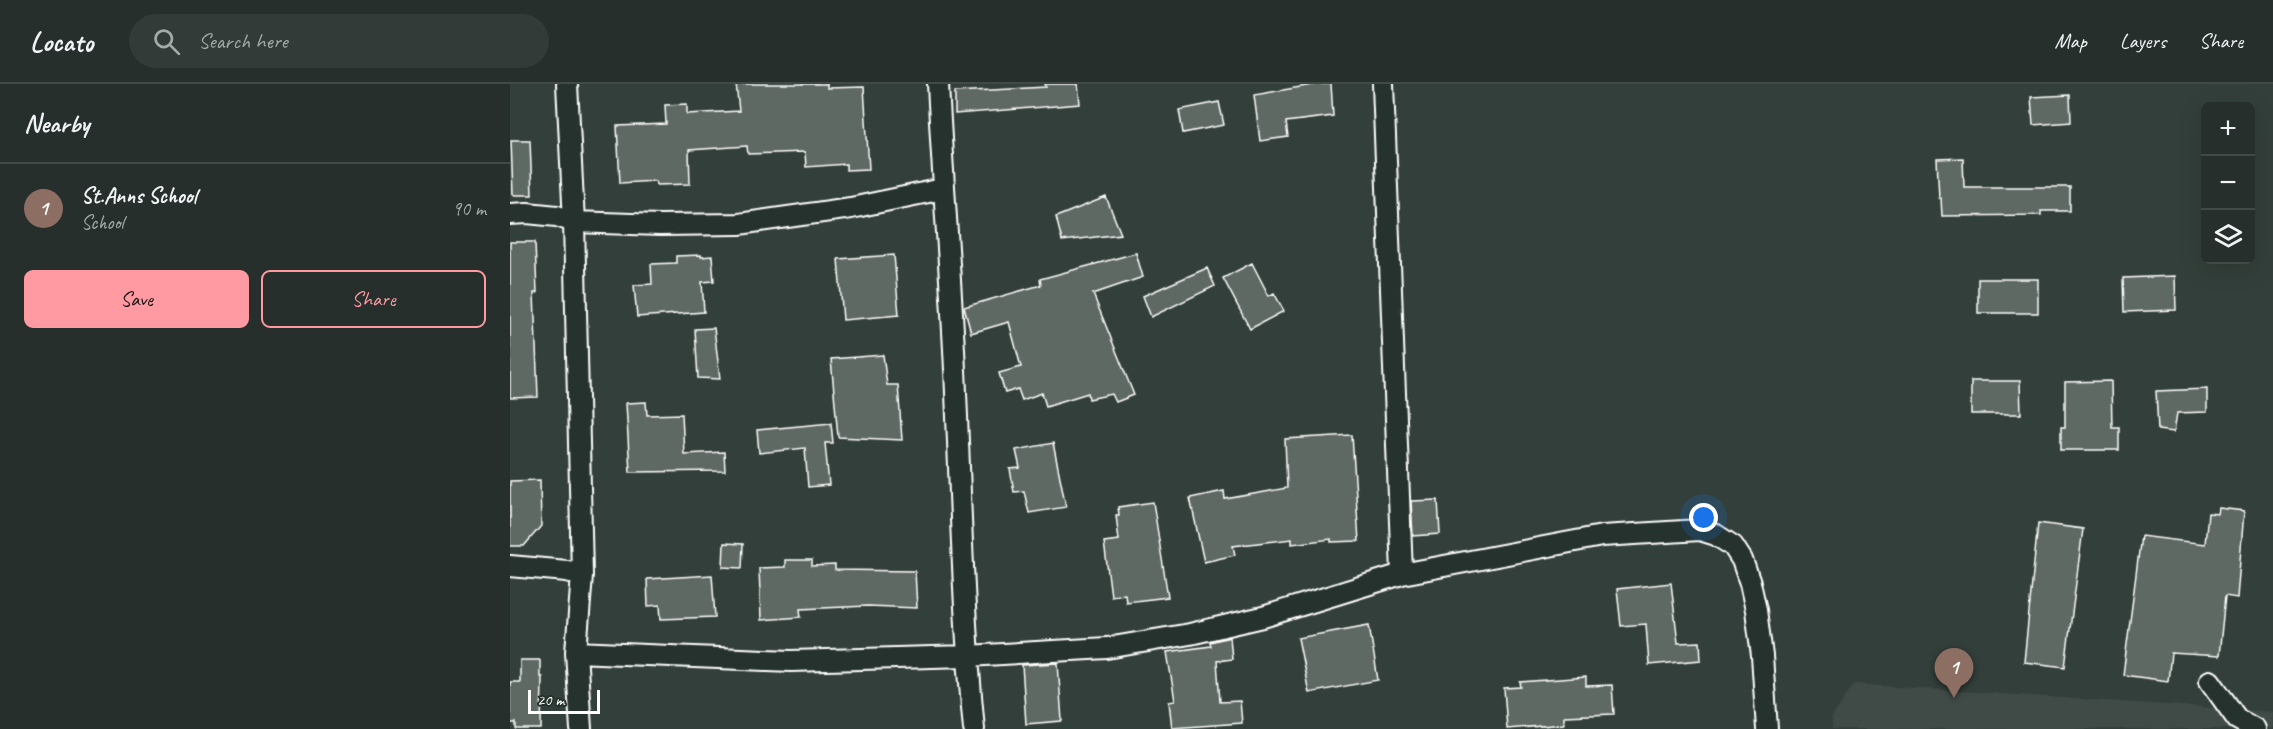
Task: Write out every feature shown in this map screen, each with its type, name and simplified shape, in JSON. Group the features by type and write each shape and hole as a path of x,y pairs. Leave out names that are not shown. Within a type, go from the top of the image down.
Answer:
{"street":[{"path":"567,84 574,222 582,575 576,652 581,729"},
{"path":"938,84 956,390 967,656 974,729"},
{"path":"1383,84 1402,574"},
{"path":"510,214 556,216 574,222 660,225 738,224 851,208 943,189"},
{"path":"576,652 791,661 967,656 1107,648 1191,634 1263,617 1402,574 1602,536 1700,530 1716,535 1733,546 1742,560 1750,582 1762,656 1767,729"},
{"path":"510,566 567,571 582,575"},
{"path":"2210,681 2237,718 2255,729"}],"shaded area":[{"path":"1854,684 2273,712 2273,729 1832,729 1832,717"}],"building":[{"path":"736,84 827,84 827,88 864,87 869,169 846,170 846,164 806,167 805,152 748,154 747,146 689,150 690,184 657,185 656,181 620,183 617,126 666,124 665,105 687,104 687,114 739,111"},
{"path":"1045,84 1078,84 1080,104 955,114 955,92 1046,87"},
{"path":"1318,84 1331,84 1333,116 1286,122 1288,137 1260,141 1254,95"},
{"path":"2070,95 2071,122 2033,125 2031,97"},
{"path":"1219,102 1224,125 1183,133 1179,110"},
{"path":"511,140 530,140 532,195 513,195"},
{"path":"1963,158 1964,187 2070,187 2070,211 2041,211 2041,215 1942,216 1937,159"},
{"path":"1106,197 1121,234 1062,241 1056,217"},
{"path":"510,242 535,242 537,293 534,293 538,397 510,398"},
{"path":"1136,253 1143,277 1093,294 1134,395 1116,402 1112,394 1089,399 1088,393 1046,406 1042,393 1022,400 1018,389 1005,393 999,373 1021,367 1009,322 971,333 964,307 1041,285 1040,279"},
{"path":"701,255 701,257 712,256 714,281 702,282 704,312 637,317 634,285 652,284 651,264 676,263 676,256"},
{"path":"894,255 899,315 843,320 838,259"},
{"path":"1252,263 1269,296 1274,293 1284,311 1250,329 1223,278"},
{"path":"1207,268 1215,286 1151,317 1143,296"},
{"path":"2175,276 2176,310 2124,312 2123,278"},
{"path":"1978,279 2038,279 2038,313 1978,313"},
{"path":"714,328 720,379 698,378 695,329"},
{"path":"883,355 887,385 898,385 902,440 838,437 831,359"},
{"path":"1971,381 2020,381 2021,414 1971,414"},
{"path":"2111,381 2112,427 2119,427 2119,450 2061,450 2061,427 2065,427 2065,382"},
{"path":"2207,389 2207,412 2177,413 2174,432 2158,430 2156,391"},
{"path":"646,402 647,415 682,414 684,454 724,452 725,471 630,472 626,403"},
{"path":"831,423 833,443 825,443 829,485 808,487 805,448 759,453 757,430"},
{"path":"1352,435 1359,541 1331,542 1331,539 1292,544 1292,539 1233,546 1235,555 1204,562 1190,498 1224,491 1225,499 1287,488 1285,439"},
{"path":"1053,443 1066,507 1029,513 1024,491 1014,492 1010,469 1020,468 1016,450"},
{"path":"540,480 541,526 524,546 510,546 510,481"},
{"path":"1438,500 1440,534 1413,536 1411,501"},
{"path":"1153,502 1168,597 1126,602 1125,594 1111,596 1104,542 1119,540 1116,515 1119,515 1118,507"},
{"path":"2219,508 2244,511 2237,598 2225,596 2219,656 2171,653 2168,681 2123,675 2141,536 2205,544 2208,513 2218,514"},
{"path":"2038,523 2083,529 2065,667 2024,662"},
{"path":"724,543 743,544 742,568 723,567"},
{"path":"785,560 812,560 812,566 835,565 835,570 915,571 917,608 868,606 800,609 801,617 761,620 759,568 785,567"},
{"path":"712,575 715,617 661,619 660,605 648,606 647,579"},
{"path":"1671,583 1678,643 1700,642 1701,660 1649,665 1646,624 1621,626 1617,589"},
{"path":"1369,625 1378,680 1309,693 1298,638"},
{"path":"1230,637 1232,659 1217,661 1220,702 1240,701 1242,723 1172,728 1169,702 1175,701 1167,652 1211,646 1210,642"},
{"path":"520,660 540,660 541,729 516,729 516,723 510,723 510,682 520,682"},
{"path":"1058,663 1062,721 1026,724 1022,665"},
{"path":"1586,677 1586,686 1612,685 1614,714 1564,716 1564,724 1507,729 1504,688 1521,687 1520,682"}],"place":[{"name":"St.Anns School","path":"1954,698"}]}
